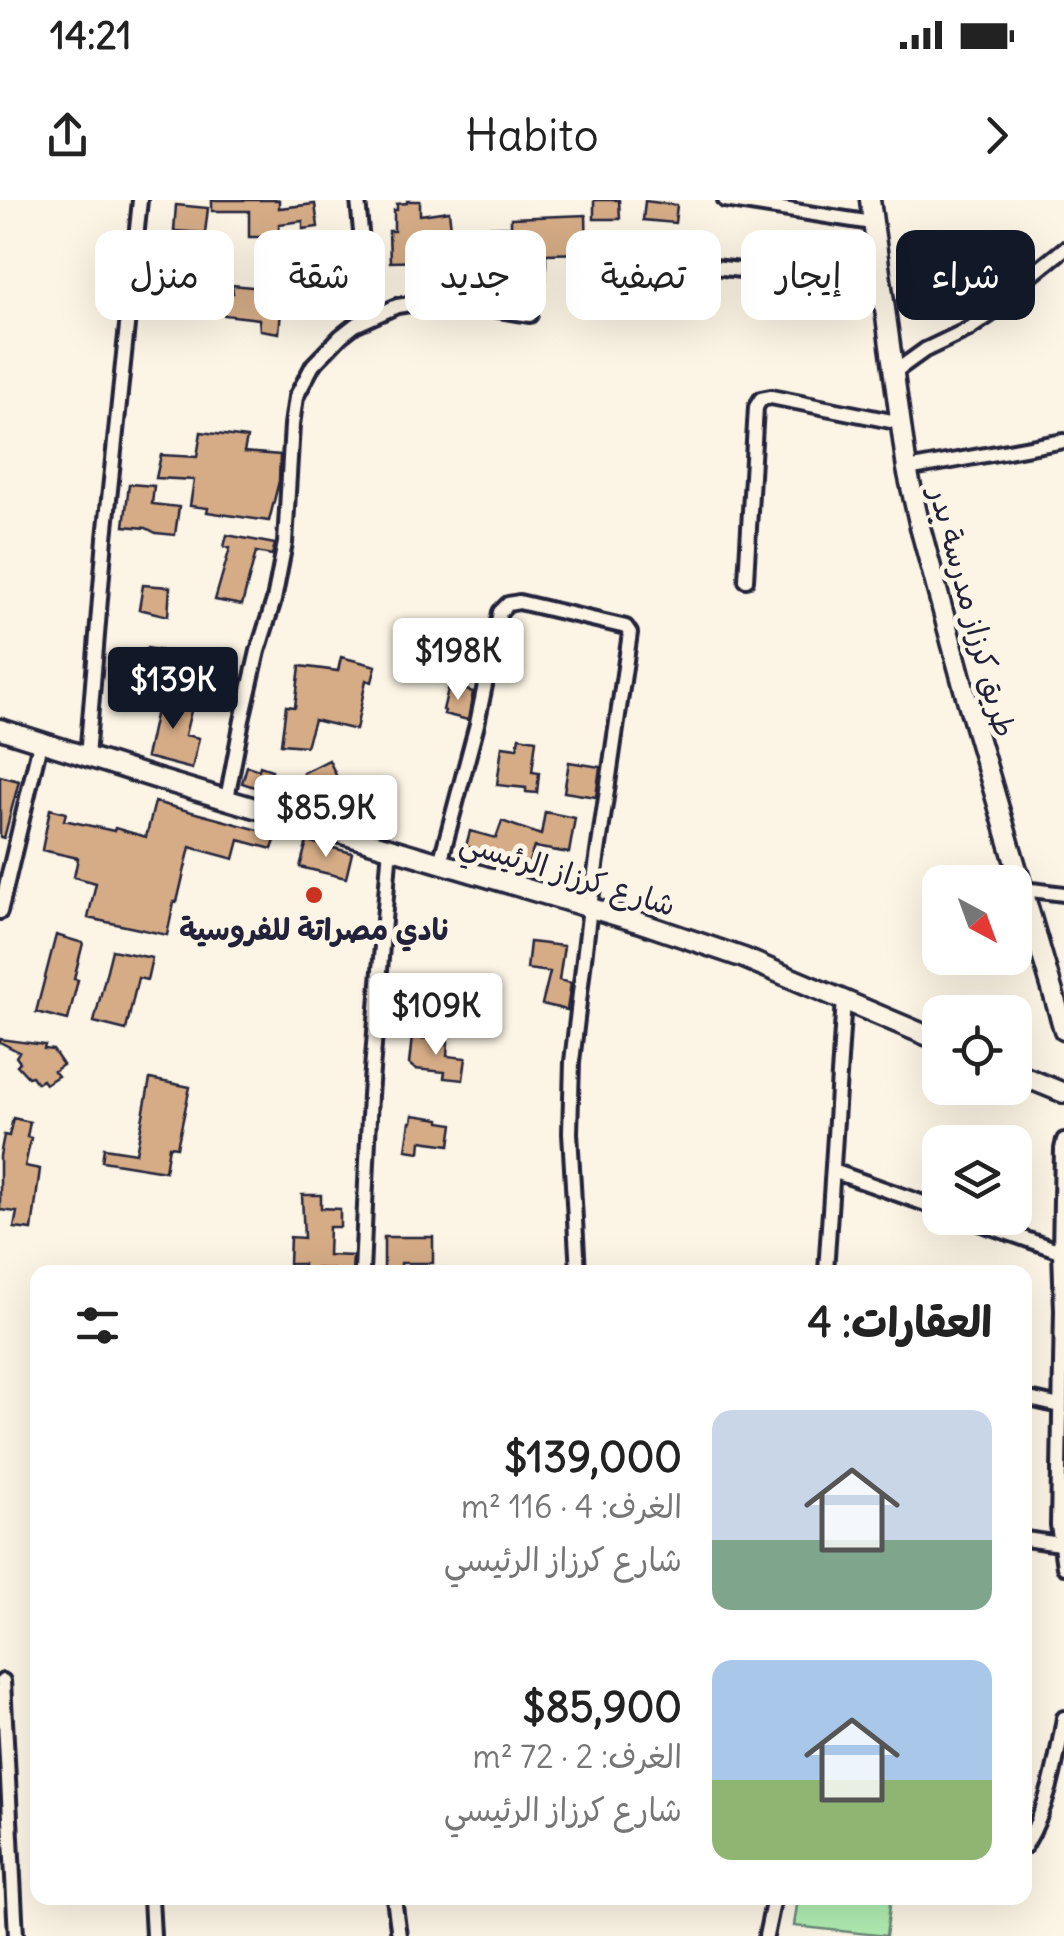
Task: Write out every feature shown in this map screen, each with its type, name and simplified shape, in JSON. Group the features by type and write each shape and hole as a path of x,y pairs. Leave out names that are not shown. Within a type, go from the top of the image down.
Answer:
{"street":[{"path":"87,757 140,200"},
{"path":"358,200 361,230"},
{"path":"724,200 872,223"},
{"name":"طريق كرزاز مدرسة بدر","path":"870,200 906,469 964,689 1016,865"},
{"path":"893,373 925,350 969,329 997,310 1064,249"},
{"path":"721,268 881,286"},
{"path":"227,799 285,543 296,397 313,365 340,336 364,320"},
{"path":"746,580 756,407 761,399 771,397 901,423"},
{"path":"906,469 1064,440"},
{"path":"440,862 477,724 500,612 508,604 519,602 626,628 630,633 626,668 590,907 572,1062 570,1134 578,1265"},
{"name":"شارع كرزاز الرئيسي","path":"0,729 590,907 744,958 922,1032"},
{"path":"0,912 40,743"},
{"path":"362,1265 390,846"},
{"path":"1032,889 1064,894"},
{"name":"طريق كرزاز مدرسة بدر","path":"1032,919 1064,1030"},
{"path":"826,1265 844,999"},
{"path":"1032,1080 1064,1093"},
{"path":"1032,1541 1062,1556 1060,1251 1064,1140"},
{"path":"833,1171 922,1203"},
{"path":"1014,1235 1060,1251"},
{"path":"1032,1400 1060,1406"},
{"path":"4,1681 7,1920 16,1936"},
{"path":"1032,1834 1048,1799 1064,1718"},
{"path":"152,1905 153,1936"},
{"path":"395,1905 399,1936"},
{"path":"766,1936 773,1905"}],"green space":[{"path":"797,1905 890,1905 886,1936 794,1926"}],"building":[{"path":"212,200 279,200 279,208 315,204 318,227 303,229 303,221 279,224 279,230 254,230 254,237 249,237 249,211 212,211"},
{"path":"594,200 619,200 620,219 594,219"},
{"path":"420,201 420,215 449,211 451,228 511,226 511,218 586,215 586,230 566,230 566,254 546,254 546,230 405,230 405,262 390,262 389,231 394,231 394,210 397,204"},
{"path":"645,201 677,205 675,223 643,220"},
{"path":"176,205 208,208 205,230 174,230"},
{"path":"234,285 254,287 254,318 234,316"},
{"path":"259,320 280,320 279,333 260,330"},
{"path":"201,432 247,438 244,452 280,455 279,481 269,521 190,506 194,480 156,478 161,455 197,457"},
{"path":"129,484 154,486 152,504 179,507 175,535 124,526"},
{"path":"227,535 275,544 272,555 256,552 242,605 215,600 230,548 224,547"},
{"path":"143,585 170,587 168,616 139,609"},
{"path":"147,648 178,654 171,686 142,680"},
{"path":"341,657 376,666 372,682 366,680 356,730 314,720 306,746 281,744 286,706 295,707 300,666 338,671"},
{"path":"449,685 473,692 468,720 444,714"},
{"path":"160,692 194,699 185,735 199,738 192,769 146,757"},
{"path":"519,737 536,740 532,772 539,773 537,793 497,785 502,746 517,748"},
{"path":"329,760 341,786 316,799 303,773"},
{"path":"569,762 600,767 596,797 564,792"},
{"path":"247,766 272,770 266,791 242,783"},
{"path":"0,776 19,781 4,838 0,837"},
{"path":"155,802 277,835 272,849 239,840 234,859 190,847 167,935 88,918 96,883 74,877 78,858 42,850 50,809 66,813 64,820 146,837"},
{"path":"545,812 575,818 569,853 534,847 528,865 466,846 470,831 496,838 502,821 541,835"},
{"path":"307,841 352,853 346,878 300,867"},
{"path":"56,935 83,943 68,1020 36,1012"},
{"path":"530,942 564,946 559,980 571,983 567,1010 542,1004 550,972 527,969"},
{"path":"112,950 152,958 147,980 138,978 126,1030 94,1022"},
{"path":"412,1037 448,1041 447,1056 466,1058 463,1080 444,1078 445,1072 415,1069 409,1064"},
{"path":"0,1039 45,1045 44,1049 53,1050 63,1065 54,1071 58,1076 45,1084 42,1080 37,1083 17,1065 19,1052"},
{"path":"150,1079 190,1087 177,1147 169,1146 165,1171 102,1161 104,1148 136,1153"},
{"path":"413,1115 453,1124 450,1145 421,1141 420,1152 406,1150"},
{"path":"13,1118 30,1122 25,1166 40,1169 32,1230 14,1228 17,1212 0,1210 0,1156 4,1135 9,1136"},
{"path":"302,1195 321,1195 321,1208 340,1209 340,1227 329,1227 328,1255 353,1256 352,1265 289,1264 290,1237 304,1238"},
{"path":"384,1237 433,1237 433,1263 384,1265"}],"place":[{"name":"نادي مصراتة للفروسية","path":"314,895"}]}
